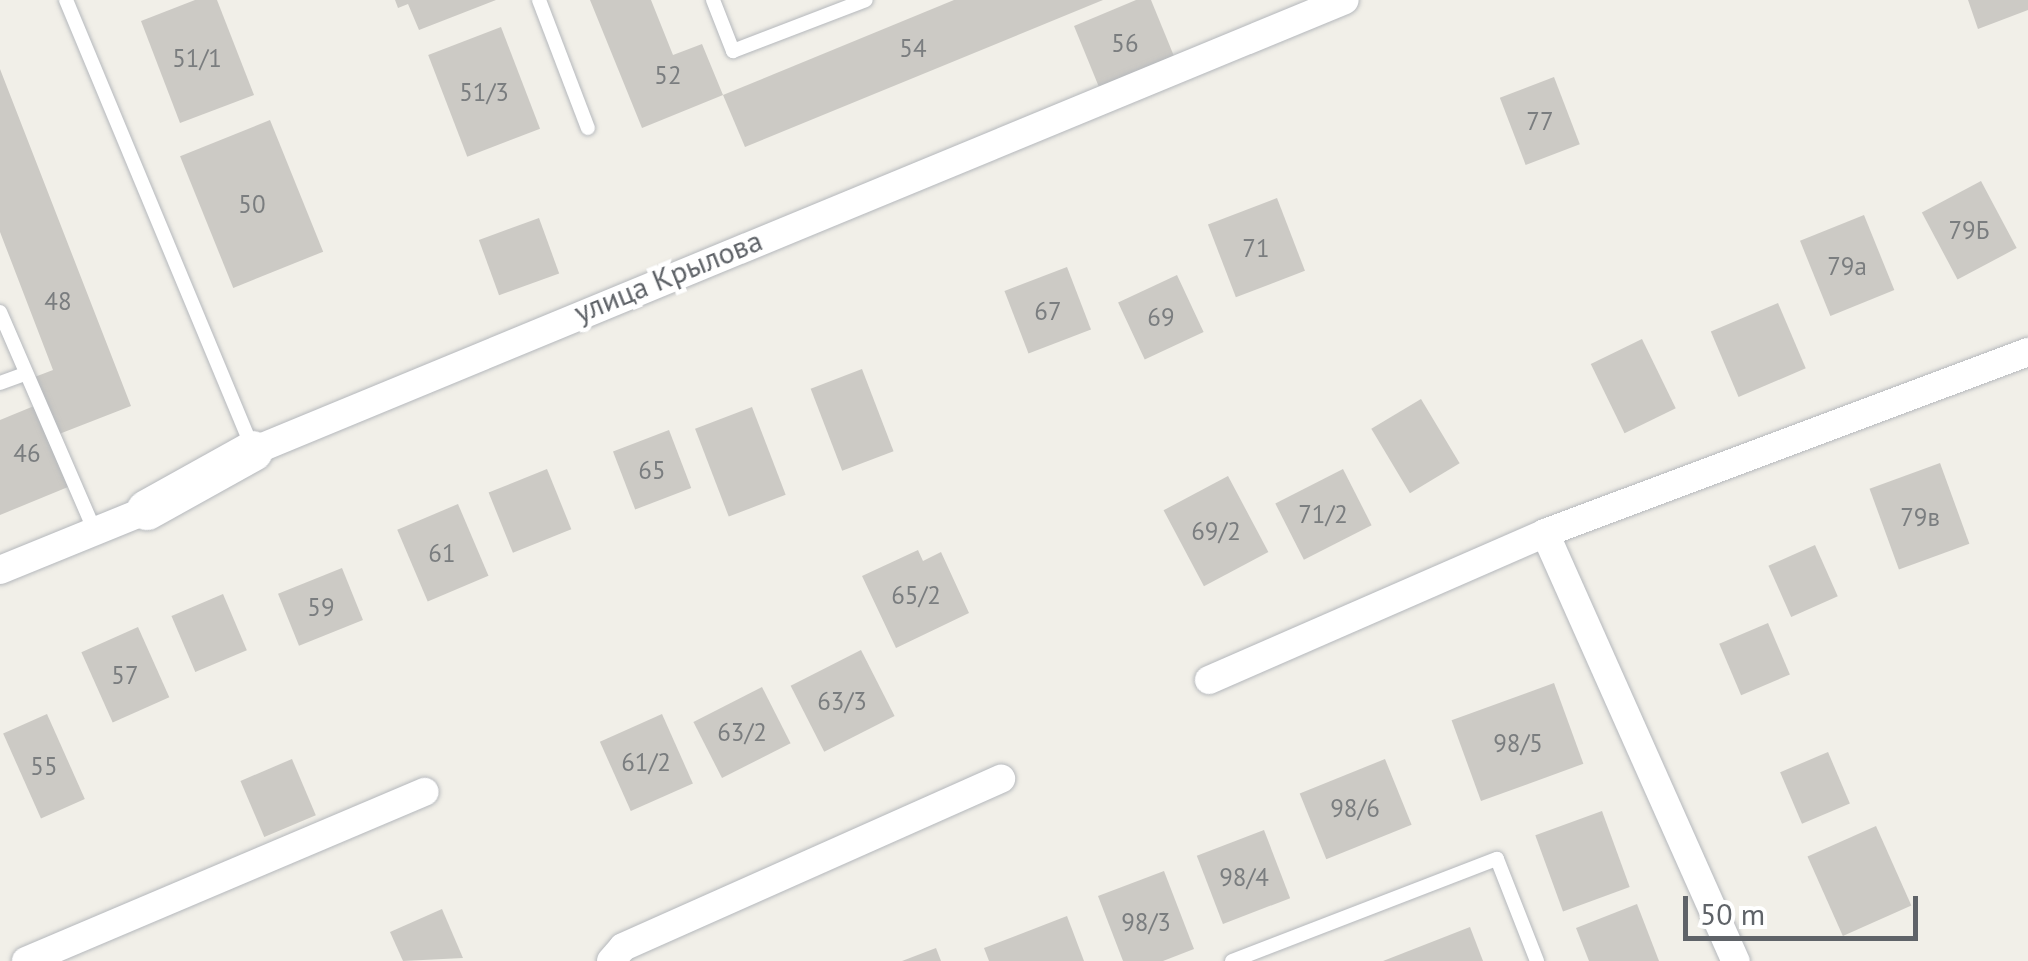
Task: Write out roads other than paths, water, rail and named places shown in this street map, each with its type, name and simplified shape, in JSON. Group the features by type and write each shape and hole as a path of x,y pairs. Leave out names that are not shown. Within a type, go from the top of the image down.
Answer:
{"street":[{"name":"улица Крылова","path":"0,570 147,510 254,450 1345,0"},
{"path":"1209,680 1545,533 2028,352"},
{"path":"1545,533 1736,961"},
{"path":"611,961 622,946 1001,778"},
{"path":"26,961 425,792"}],"lane":[{"path":"66,0 254,450"},
{"path":"538,0 588,128"},
{"path":"713,0 733,51 866,0"},
{"path":"0,312 95,532"},
{"path":"0,383 25,374"},
{"path":"1232,961 1497,860 1536,961"}]}
